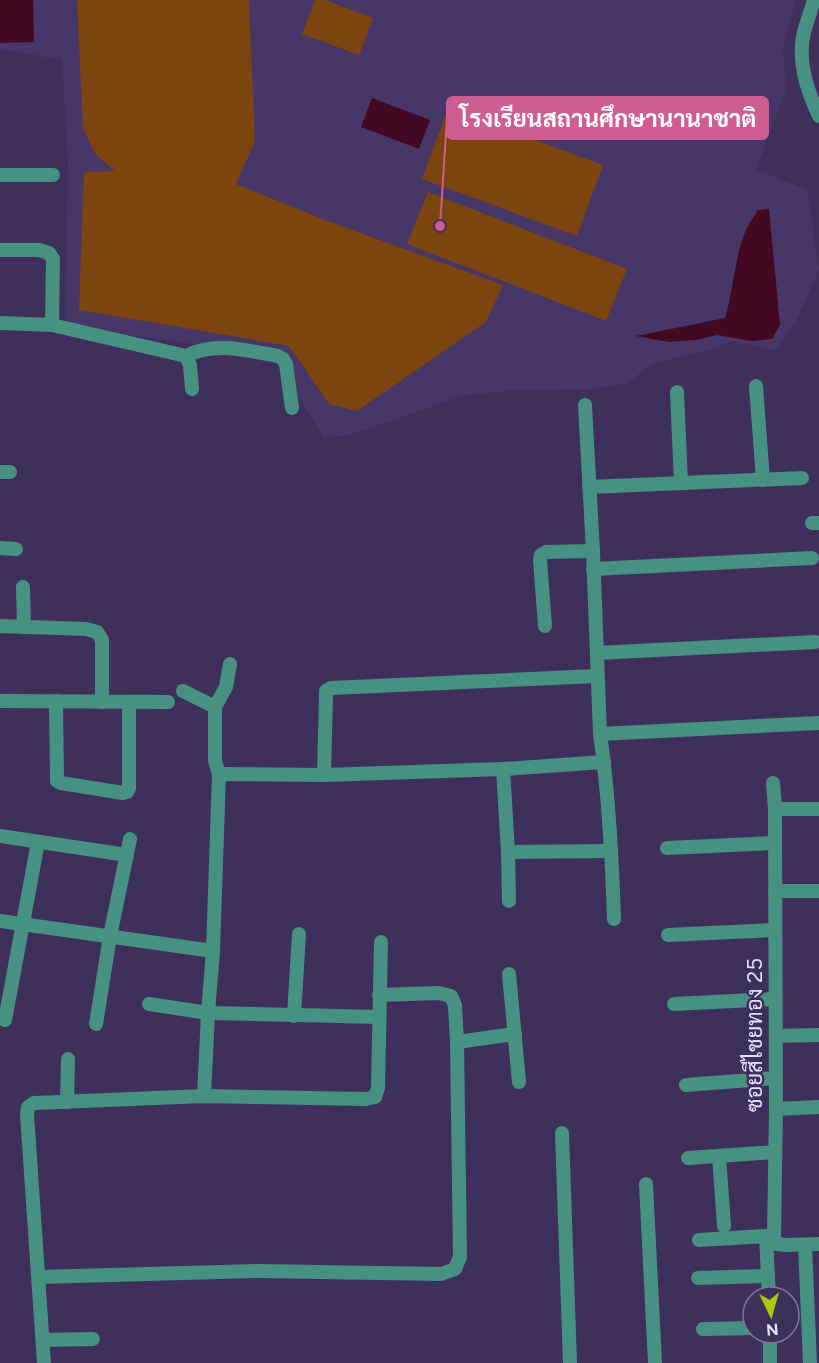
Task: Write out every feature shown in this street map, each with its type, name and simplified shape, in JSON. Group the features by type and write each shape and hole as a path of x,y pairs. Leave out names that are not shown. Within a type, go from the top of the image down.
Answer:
{"street":[{"path":"814,0 804,34 802,59 808,91 819,116"},
{"path":"0,175 53,175"},
{"path":"0,250 39,250 49,253 53,259 52,325"},
{"path":"0,323 52,325 186,357 196,351 215,348 246,350 278,356 286,364 292,408"},
{"path":"186,357 190,365 192,389"},
{"path":"756,386 763,480"},
{"path":"677,392 681,483"},
{"path":"585,405 600,734 611,852 614,919"},
{"path":"589,487 802,478"},
{"path":"0,548 16,549"},
{"path":"545,626 541,555 546,552 592,550"},
{"path":"593,569 812,558"},
{"path":"22,587 24,627"},
{"path":"0,626 86,629 97,632 102,640 102,702"},
{"path":"597,653 815,642"},
{"path":"204,1096 213,951 219,774 215,761 215,707 226,687 230,664"},
{"path":"324,775 326,691 331,688 597,676"},
{"path":"183,691 215,707"},
{"path":"0,700 168,702"},
{"path":"56,701 57,781 123,793 129,789 129,702"},
{"path":"600,734 819,723"},
{"path":"219,774 324,775 503,770 604,762"},
{"path":"503,770 509,901"},
{"name":"ซอยสีไชยทอง 25","path":"773,783 776,999 774,1238 777,1244 819,1244"},
{"path":"775,809 819,809"},
{"path":"0,836 127,855"},
{"path":"96,1024 110,936 130,839"},
{"path":"5,1020 38,843"},
{"path":"667,848 775,843"},
{"path":"508,852 611,852"},
{"path":"775,891 819,891"},
{"path":"0,921 213,951"},
{"path":"668,935 775,930"},
{"path":"294,1016 299,934"},
{"path":"44,1363 28,1107 34,1103 204,1096 366,1099 375,1097 378,1088 381,942"},
{"path":"509,974 519,1082"},
{"path":"39,1277 257,1271 441,1274 454,1269 460,1257 457,1042 454,1005 451,996 439,993 379,995"},
{"path":"674,1004 776,999"},
{"path":"149,1004 208,1012 379,1017"},
{"path":"457,1042 515,1034"},
{"path":"776,1036 819,1035"},
{"path":"67,1102 68,1059"},
{"path":"686,1085 776,1078"},
{"path":"776,1109 819,1107"},
{"path":"562,1134 570,1363"},
{"path":"688,1158 775,1152"},
{"path":"719,1156 724,1226"},
{"path":"646,1184 655,1363"},
{"path":"699,1240 766,1236 768,1285"},
{"path":"805,1245 810,1363"},
{"path":"698,1278 768,1276"},
{"path":"703,1329 741,1328"},
{"path":"43,1340 93,1339"},
{"path":"770,1345 770,1363"}],"shaded area":[{"path":"0,0 796,0 783,47 786,89 756,170 807,190 819,269 796,322 776,350 733,341 702,352 651,365 627,383 592,389 509,391 464,395 344,436 323,437 274,356 65,325 68,163 62,60 0,49"},
{"path":"0,0 33,0 34,42 0,43"},
{"path":"77,0 249,0 255,141 236,184 325,220 503,285 486,322 357,411 329,404 289,346 79,310 84,172 115,171 96,155 83,129"},
{"path":"315,0 325,0 373,18 359,55 302,34"},
{"path":"372,98 430,120 419,149 361,127"},
{"path":"448,108 603,165 577,236 422,179"},
{"path":"428,192 627,269 606,321 407,244"},
{"path":"769,209 780,325 772,339 752,341 717,335 696,340 669,342 636,336 725,318 739,251 746,230 758,210"}],"place":[{"name":"โรงเรียนสถานศึกษานานาชาติ","path":"440,226"}]}
